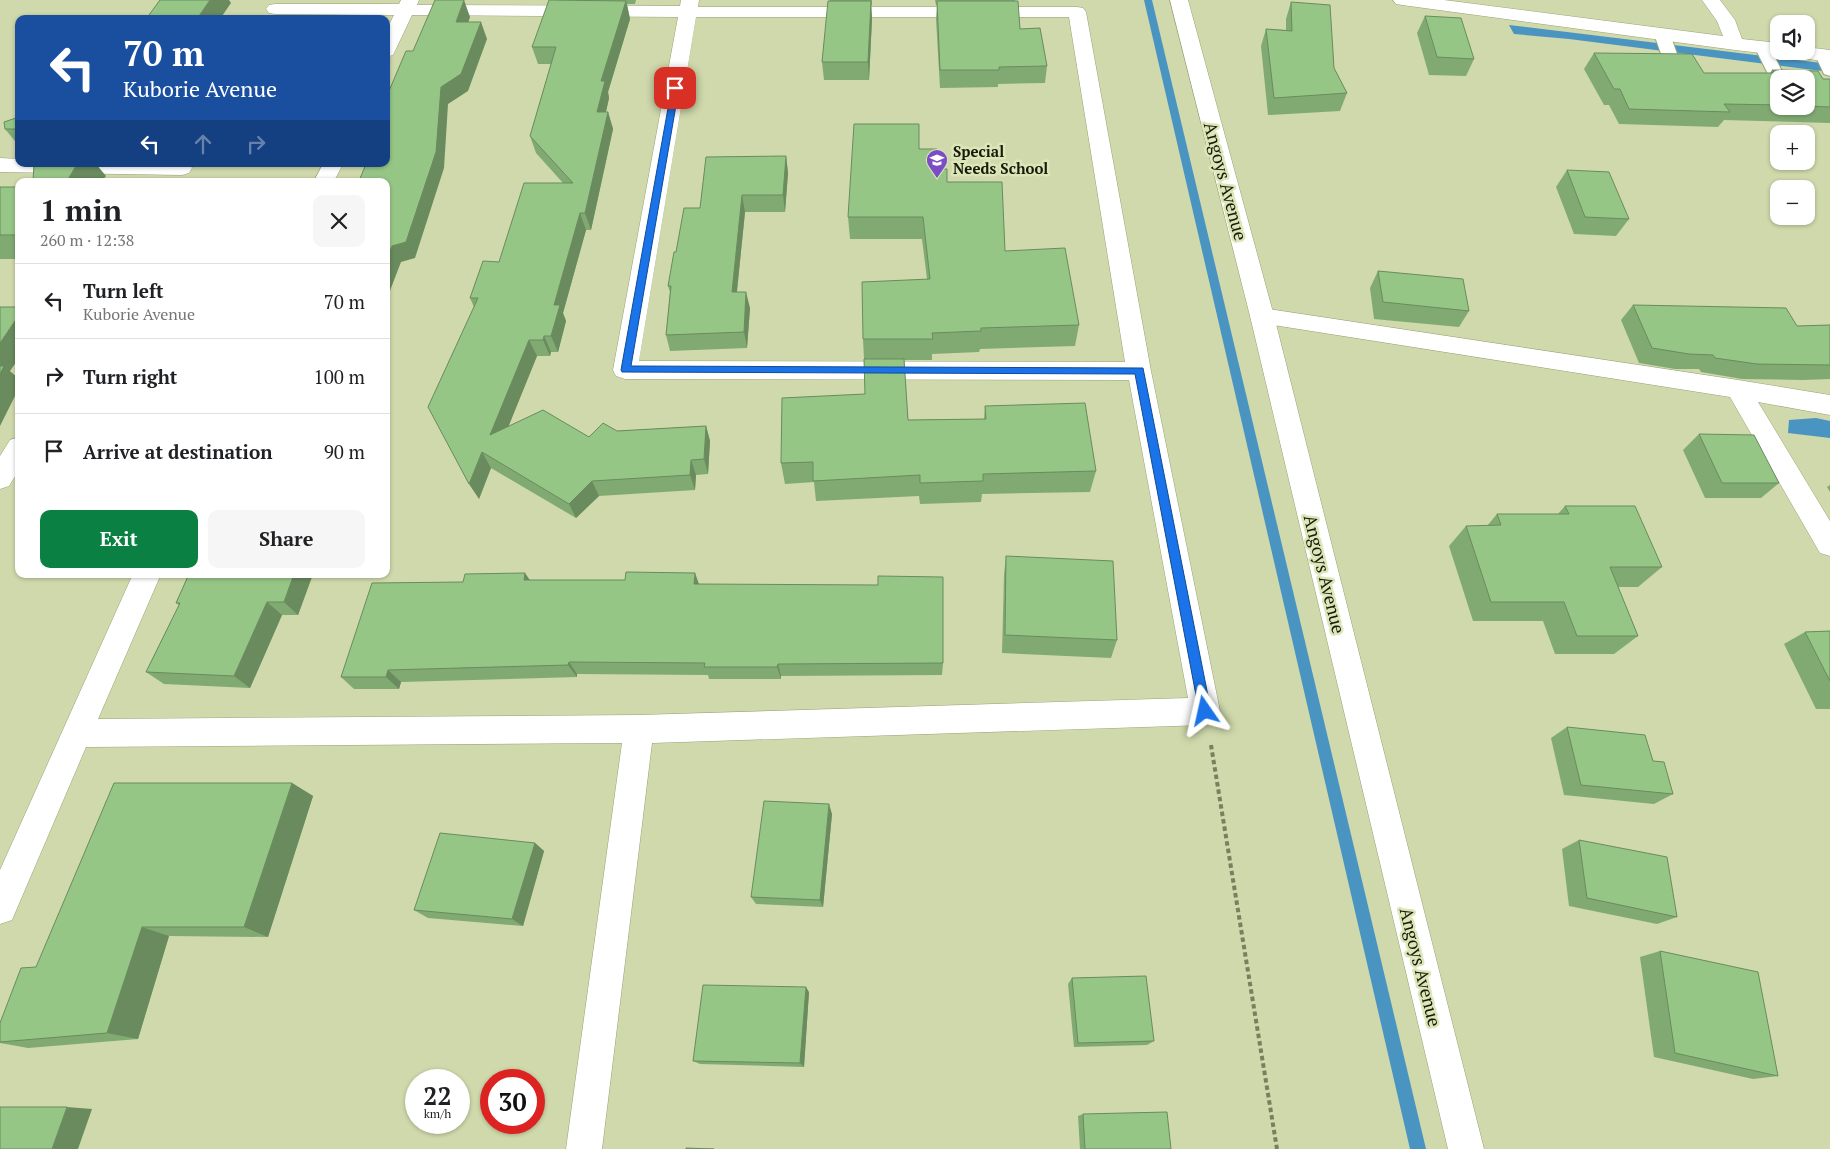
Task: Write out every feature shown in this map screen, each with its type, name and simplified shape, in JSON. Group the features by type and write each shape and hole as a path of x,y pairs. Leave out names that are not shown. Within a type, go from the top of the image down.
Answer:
{"street":[{"name":"Angoys Avenue","path":"1178,0 1262,316 1466,1149"},
{"path":"1402,0 1667,48 1735,44 1769,50"},
{"path":"1711,0 1726,20 1735,44"},
{"path":"390,42 407,5"},
{"path":"78,733 639,728 1205,711 1139,371 1077,12 689,6 407,5 275,9"},
{"path":"689,6 626,370 1139,371"},
{"path":"0,165 15,166"},
{"path":"60,167 180,171"},
{"path":"1262,316 1738,389 1830,405"},
{"path":"1738,389 1830,545"},
{"path":"0,479 15,454"},
{"path":"0,908 144,578"},
{"path":"584,1149 639,728"}],"lane":[{"path":"1769,50 1775,70"}],"path":[{"path":"1205,711 1277,1149"}],"water":[{"path":"1509,25 1770,57 1770,60 1797,60 1830,64 1830,72 1569,39 1514,34"},
{"path":"1816,418 1830,421 1830,438 1788,433 1789,420"}],"building":[{"path":"160,0 210,0 200,15 149,15"},
{"path":"435,0 464,0 456,22 481,22 461,74 441,87 436,152 406,242 392,246 390,251 390,178 360,178 365,167 390,167 390,89 406,51 413,51"},
{"path":"549,0 626,1 601,81 605,81 597,112 608,112 585,213 580,213 554,305 560,305 551,336 544,336 543,340 529,340 490,435 543,410 589,437 603,423 617,431 706,426 704,459 691,460 690,475 592,481 569,504 482,452 469,484 428,407 478,298 470,298 483,261 499,262 524,183 573,183 530,136 556,47 532,47"},
{"path":"828,1 871,1 868,62 822,62"},
{"path":"937,1 1018,1 1020,29 1040,28 1047,66 999,67 999,70 940,70"},
{"path":"1291,2 1330,5 1334,68 1347,93 1274,98 1266,29 1292,31"},
{"path":"1425,16 1461,18 1474,59 1437,57"},
{"path":"1594,53 1692,54 1704,73 1770,73 1770,105 1724,104 1730,112 1629,109 1620,89 1614,89"},
{"path":"1815,71 1818,71 1823,79 1830,79 1830,107 1815,106"},
{"path":"15,118 15,129 5,129 4,122"},
{"path":"854,124 919,124 919,149 937,149 937,169 947,169 947,182 1002,182 1005,251 1065,248 1079,325 981,328 981,331 932,333 933,339 863,339 862,282 930,279 923,217 848,217"},
{"path":"786,156 783,195 742,195 732,292 746,292 744,332 666,335 671,286 668,286 674,252 676,252 684,208 700,208 706,157"},
{"path":"34,167 75,167 69,178 33,178"},
{"path":"1567,170 1609,172 1629,219 1585,217"},
{"path":"0,187 15,187 15,235 0,235"},
{"path":"1378,271 1463,279 1469,311 1383,302"},
{"path":"1633,305 1786,308 1797,326 1830,325 1830,365 1757,364 1715,358 1713,355 1689,354 1652,348"},
{"path":"0,307 15,307 15,321 0,343"},
{"path":"864,359 904,359 908,420 986,419 985,406 1085,403 1096,471 983,474 983,481 920,483 920,475 813,481 813,462 781,463 782,398 865,394"},
{"path":"0,366 4,366 0,374"},
{"path":"1699,434 1754,435 1779,483 1722,483"},
{"path":"1565,506 1635,506 1662,567 1610,567 1638,636 1577,636 1564,602 1491,602 1466,526 1501,525 1497,514 1569,514"},
{"path":"1006,556 1113,561 1117,640 1005,635"},
{"path":"626,572 695,573 694,584 878,585 878,576 943,577 943,663 778,664 777,667 704,667 705,663 569,662 568,665 388,670 386,677 341,677 372,583 463,582 465,574 525,573 524,580 625,580"},
{"path":"187,578 293,578 284,602 267,602 234,676 146,672 180,603 176,603"},
{"path":"1830,631 1830,681 1805,632"},
{"path":"1567,727 1645,735 1653,761 1664,762 1673,794 1581,785"},
{"path":"114,783 292,783 244,927 142,927 107,1033 0,1042 0,1023 21,968 36,967"},
{"path":"764,801 829,804 820,900 751,897"},
{"path":"440,833 535,843 512,919 414,910"},
{"path":"1579,840 1667,857 1677,917 1587,898"},
{"path":"1660,951 1758,972 1778,1076 1675,1053"},
{"path":"1146,976 1154,1041 1078,1043 1072,978"},
{"path":"703,985 806,987 800,1063 693,1061"},
{"path":"0,1107 67,1107 52,1149 0,1149"},
{"path":"1167,1112 1171,1149 1085,1149 1083,1114"}],"waterway":[{"path":"1148,0 1418,1149"}],"place":[{"name":"Special Needs School","path":"937,179"}],"route":[{"path":"675,88 626,370 1139,371 1205,711"}]}
